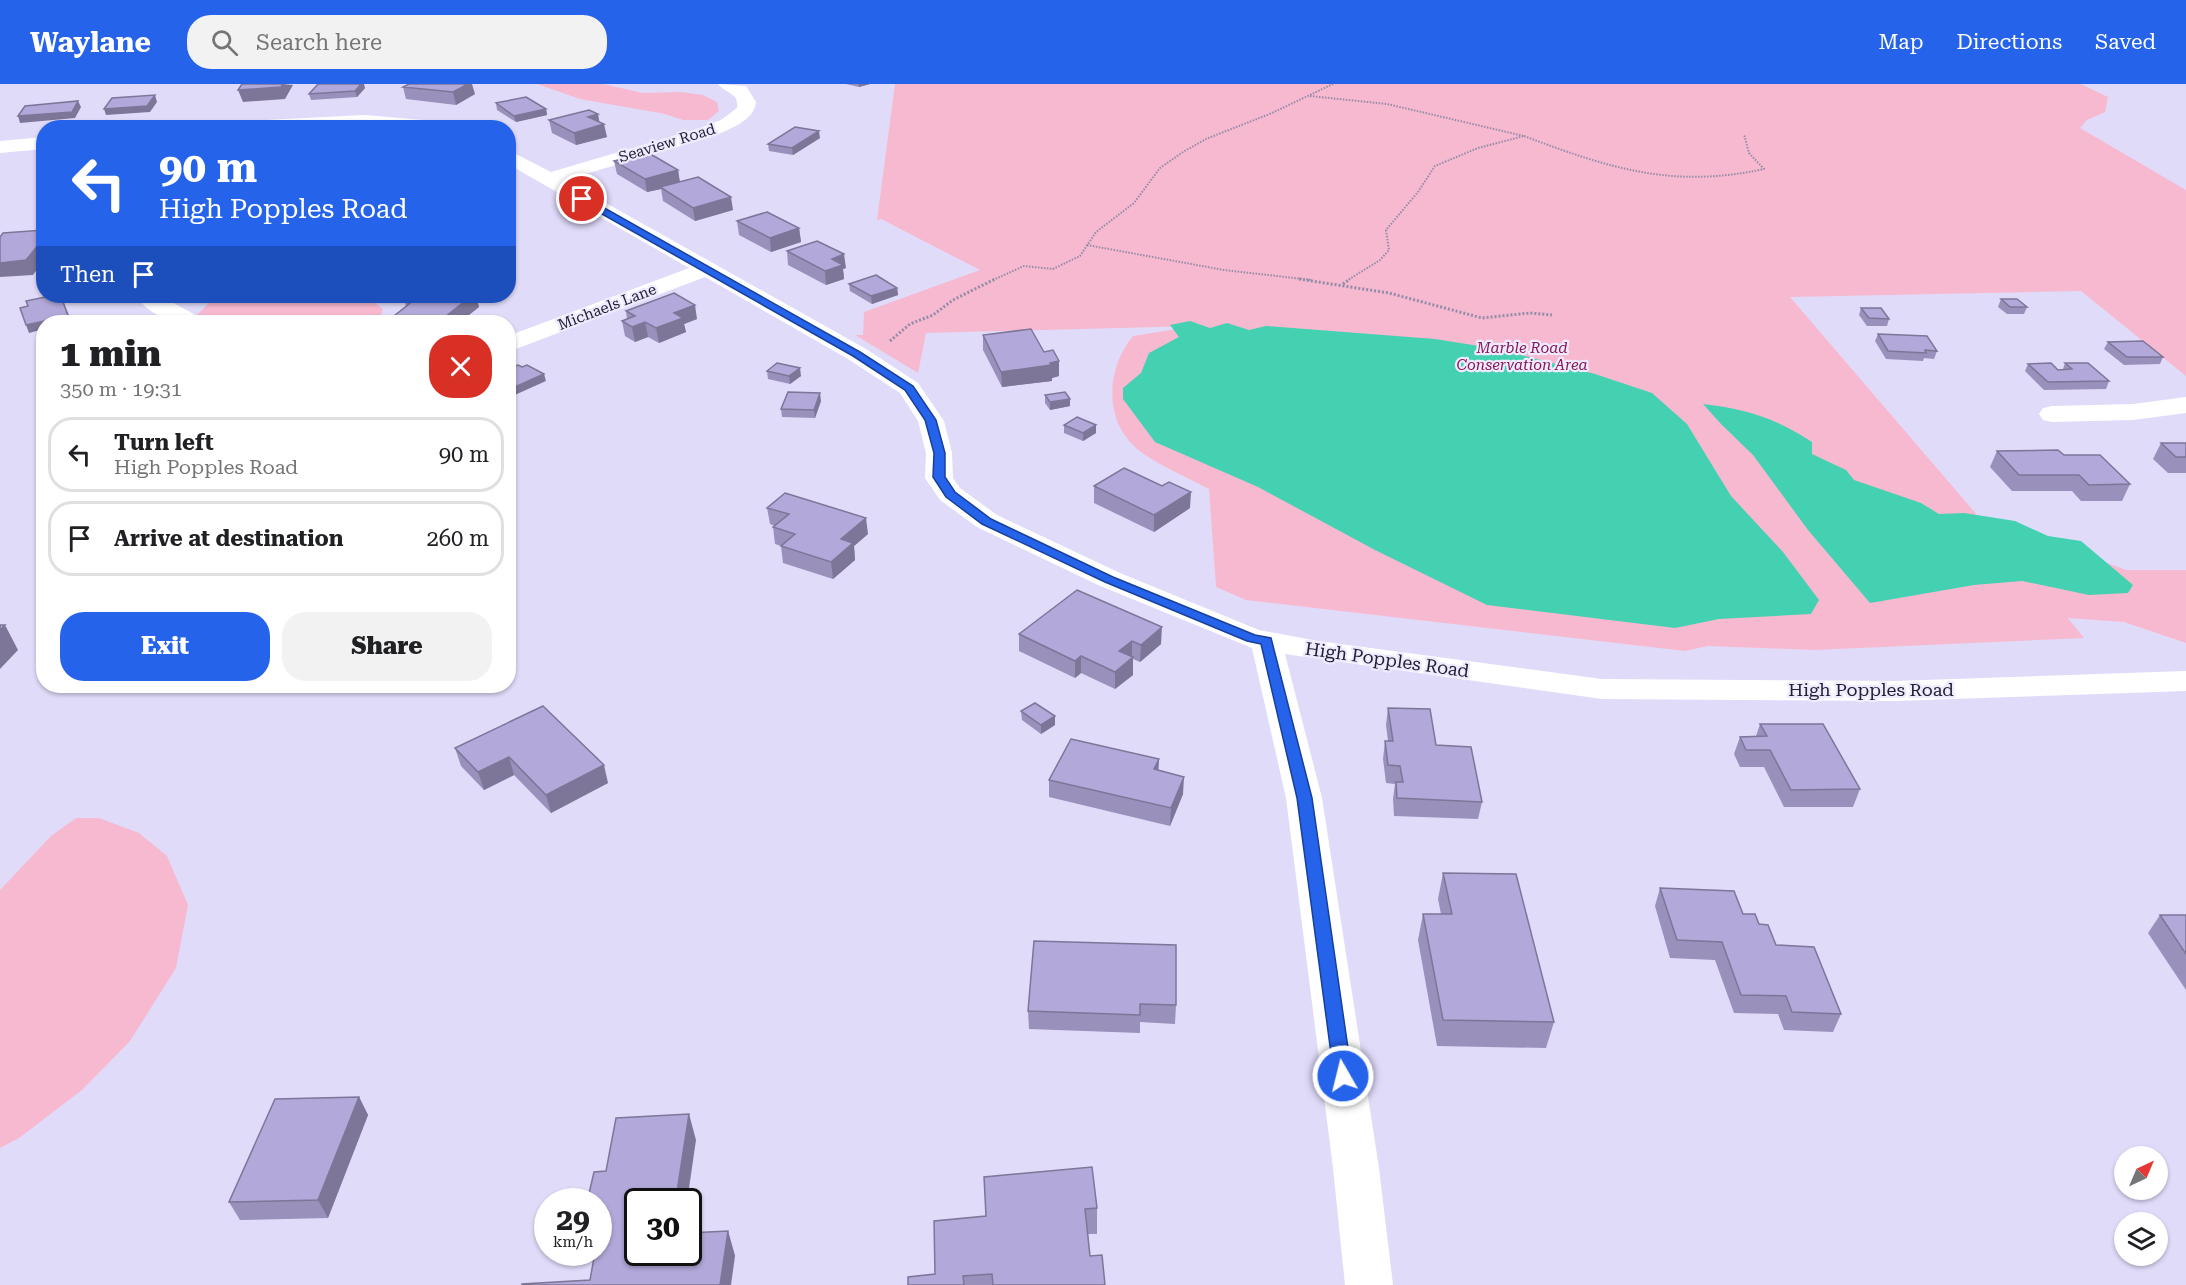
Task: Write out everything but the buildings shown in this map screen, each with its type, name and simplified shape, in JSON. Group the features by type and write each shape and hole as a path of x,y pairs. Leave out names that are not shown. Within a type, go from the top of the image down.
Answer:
{"street":[{"name":"Seaview Road","path":"548,179 727,124 746,110 747,102 740,90 727,84"},
{"path":"0,147 36,144"},
{"name":"High Popples Road","path":"516,161 861,357 909,388 931,420 939,453 939,477 950,494 987,521 1109,579 1251,638 1394,662 1602,689 1895,691 2186,681"},
{"name":"Michaels Lane","path":"516,342 706,269"},
{"path":"157,303 177,315"},
{"path":"2052,414 2133,412 2186,405"},
{"path":"1266,641 1304,798 1356,1168 1369,1285"}],"path":[{"path":"861,357 890,341 910,324 933,315 953,300 973,292 1005,273 1024,266 1053,269 1080,256 1096,232 1134,203 1160,168 1182,152 1233,126 1333,84"},
{"path":"1309,96 1388,104 1524,136 1599,164 1665,177 1732,176 1764,169 1749,153 1744,134"},
{"path":"1343,284 1357,272 1384,258 1389,250 1386,230 1418,192 1435,166 1478,148 1524,136"},
{"path":"1087,245 1224,270 1343,284 1389,293 1482,318 1530,313 1552,315"}],"green space":[{"path":"537,84 603,84 643,93 681,92 703,95 717,102 719,111 708,120 683,120 665,114 580,99"},
{"name":"Marble Road Conservation Area","path":"895,84 2081,84 2108,97 2105,112 2087,120 2080,128 2186,190 2186,376 2081,291 1790,297 1996,537 2055,544 2126,570 2186,570 2186,643 2124,622 2068,618 2084,638 1815,650 1708,646 1685,651 1246,600 1216,587 1209,489 1142,453 1125,435 1113,407 1112,392 1118,362 1133,336 1196,326 926,333 918,373 855,335 863,335 864,312 980,270 881,219 877,220"},
{"path":"209,303 375,303 383,309 381,315 197,315"},
{"path":"76,818 99,818 139,833 167,856 188,905 176,968 130,1041 82,1090 19,1138 0,1148 0,890 51,836"}],"shaded area":[{"path":"1190,321 1210,328 1227,323 1249,330 1266,326 1435,339 1498,349 1595,374 1652,393 1687,424 1731,496 1783,552 1819,600 1811,614 1719,619 1675,628 1487,605 1375,550 1258,487 1155,442 1123,399 1123,388 1141,373 1149,353 1179,337 1170,325"},
{"path":"1703,404 1747,412 1786,427 1812,442 1812,454 1846,470 1854,480 1921,503 1939,514 1964,513 2015,521 2048,536 2081,541 2133,585 2128,593 2089,595 2022,581 1974,585 1870,603 1808,530 1753,455"}],"route":[{"path":"582,199 856,354 909,388 931,420 939,453 939,477 950,494 987,521 1109,579 1251,638 1266,641 1304,798 1343,1076"}]}
